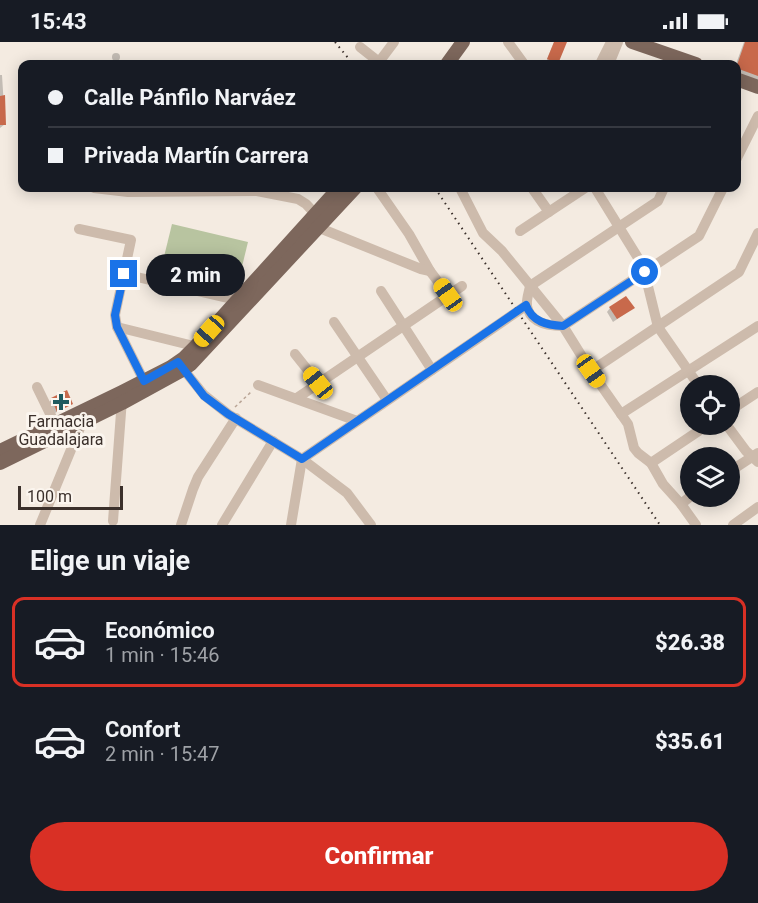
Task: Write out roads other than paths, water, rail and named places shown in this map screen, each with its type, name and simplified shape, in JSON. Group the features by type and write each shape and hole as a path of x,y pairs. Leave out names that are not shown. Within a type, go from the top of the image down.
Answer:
{"main road":[{"path":"454,60 463,42"},
{"path":"455,60 473,42"},
{"path":"632,42 668,60"},
{"path":"741,82 758,87"},
{"path":"0,451 57,429 122,398 181,366 320,222 337,192"},
{"path":"200,347 236,300 351,192"},
{"path":"0,463 57,429 82,423 144,381 181,366"}],"street":[{"path":"380,60 394,42"},
{"path":"508,42 521,60"},
{"path":"602,60 610,42"},
{"path":"611,60 618,42"},
{"path":"360,47 376,60"},
{"path":"741,150 758,116"},
{"path":"128,192 257,192 288,196 306,204 320,222 421,269 430,271"},
{"path":"380,192 448,295"},
{"path":"462,192 483,233 502,251 563,326 628,424 634,448 651,463 663,484 680,503"},
{"path":"535,192 549,212"},
{"path":"520,231 579,192"},
{"path":"597,192 645,272 658,327 691,375"},
{"path":"662,192 658,201 530,286 526,305 532,316 551,326 563,326 699,236 721,192"},
{"path":"79,229 131,240 115,315 117,327 144,381"},
{"path":"591,371 739,272 758,233"},
{"path":"124,274 236,300"},
{"path":"297,398 462,286"},
{"path":"381,291 432,370"},
{"path":"291,525 302,459 526,305"},
{"path":"334,322 387,400"},
{"path":"621,414 758,326"},
{"path":"117,327 200,347"},
{"path":"295,354 318,383"},
{"path":"181,366 204,396 302,459 347,493 371,525"},
{"path":"258,385 357,421"},
{"path":"36,387 57,429"},
{"path":"740,404 758,392"},
{"path":"113,521 122,398"},
{"path":"181,525 192,489 232,416"},
{"path":"40,525 82,423"},
{"path":"651,463 693,435"},
{"path":"734,435 740,444 756,457 740,466"},
{"path":"222,525 273,441"},
{"path":"683,507 696,525"},
{"path":"733,525 758,507"}],"railway":[{"path":"335,42 350,60"},
{"path":"438,192 660,525"}],"place":[{"name":"Farmacia Guadalajara","path":"61,402"}]}
